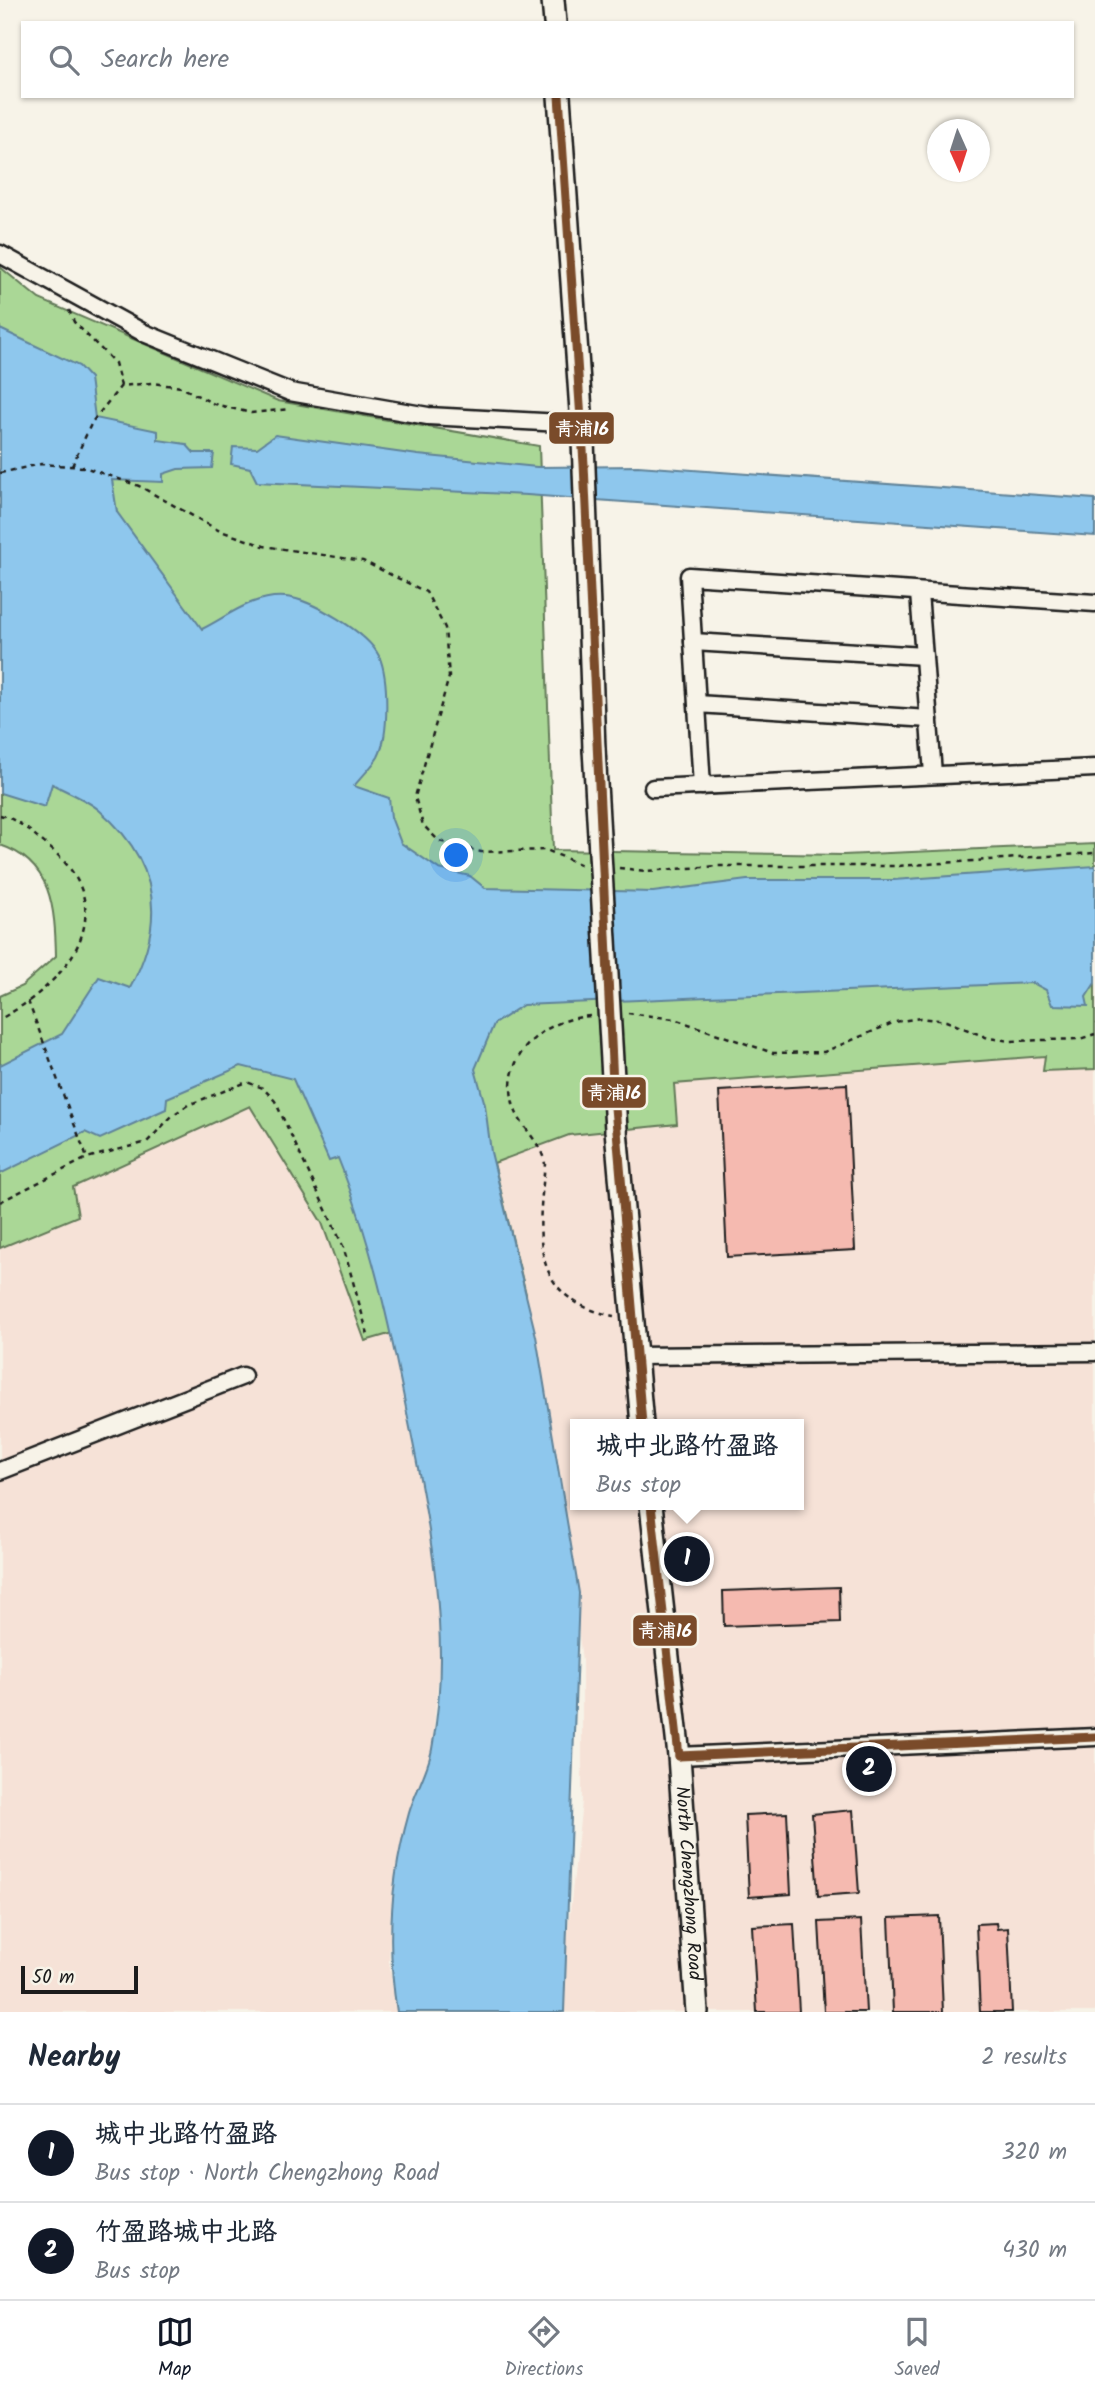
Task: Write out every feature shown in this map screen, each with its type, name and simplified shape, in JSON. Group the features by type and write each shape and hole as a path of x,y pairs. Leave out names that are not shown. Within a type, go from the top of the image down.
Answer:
{"street":[{"path":"553,0 555,21"},
{"path":"559,98 587,517 594,749 616,1130 641,1419"},
{"path":"0,254 144,333 290,393 428,416 582,432"},
{"path":"702,786 689,576 1095,603"},
{"path":"919,593 933,775"},
{"path":"693,642 924,656"},
{"path":"697,704 929,719"},
{"path":"653,788 1095,768"},
{"path":"634,1356 1095,1352"},
{"path":"0,1471 243,1376"},
{"name":"North Chengzhong Road","path":"652,1510 679,1756 696,2012"},
{"path":"679,1756 1095,1737"}],"path":[{"path":"59,287 74,322 115,363 121,386"},
{"path":"71,467 92,422 121,386 152,383 181,387 214,404 251,413 282,412 319,397"},
{"path":"0,473 41,464 85,467 139,486 218,530 264,546 363,561 426,592 445,628 449,677 415,797 422,825 439,841 481,852 546,850 580,864 593,866"},
{"path":"0,814 15,818 64,860 87,902 86,930 65,966 28,1001 0,1019"},
{"path":"606,867 646,871 718,866 897,866 1095,853"},
{"path":"28,1001 87,1158"},
{"path":"622,1014 674,1019 773,1053 824,1052 895,1022 920,1018 946,1021 988,1038 1010,1041 1080,1039 1095,1034"},
{"path":"596,1016 570,1017 549,1025 535,1035 515,1068 514,1106 543,1153 545,1164 538,1239 544,1265 579,1306 631,1319"},
{"path":"0,1202 87,1158 147,1142 173,1115 230,1087 247,1082 263,1088 275,1101 326,1206 343,1246 368,1335"}],"shaded area":[{"path":"1095,983 1095,2012 559,2012 582,1802 582,1661 566,1519 536,1336 491,1152 494,1024"},
{"path":"241,1066 388,1317 434,1555 441,1644 432,1750 409,1814 391,1910 389,1962 397,2012 0,2012 0,1174"}],"green space":[{"path":"0,267 39,299 278,401 539,446 553,850 843,855 1095,844 1095,1069 1043,1071 1045,1056 674,1084 677,1124 569,1135 494,1163 526,1294 365,1341 322,1223 250,1106 73,1187 78,1216 0,1248 0,996 22,986 56,956 52,904 40,875 31,863 0,845"}],"water":[{"path":"0,329 79,366 90,378 95,418 158,431 158,440 186,444 194,453 214,453 212,468 178,469 163,474 163,482 112,480 117,512 202,629 252,602 286,597 324,610 373,647 379,656 385,678 386,722 378,757 354,786 389,798 391,817 401,843 439,869 470,876 485,888 653,892 747,880 893,880 1095,866 1095,983 1086,997 1088,1006 1052,1005 1046,990 1033,983 523,1005 494,1024 475,1069 485,1105 491,1152 536,1336 579,1593 564,2012 397,2012 391,1937 394,1887 409,1813 432,1749 438,1707 440,1665 436,1580 394,1348 370,1252 338,1158 329,1161 293,1079 241,1066 167,1098 166,1109 100,1139 85,1132 0,1174 0,1065 62,1034 99,977 130,988 142,963 152,915 144,870 134,849 119,829 99,810 52,784 45,807 0,793"},
{"path":"275,435 418,455 537,467 638,466 1095,499 1095,536 527,495 257,482 250,468 231,464 233,447 257,448"}],"building":[{"path":"847,1084 855,1250 727,1257 719,1091"},
{"path":"839,1587 840,1622 724,1626 723,1591"},
{"path":"853,1810 859,1893 818,1896 812,1814"},
{"path":"787,1813 791,1894 749,1897 745,1815"},
{"path":"939,1916 943,2012 893,2012 889,1918"},
{"path":"861,1920 866,2012 824,2012 819,1922"},
{"path":"996,1923 997,1929 1008,1928 1012,2012 980,2012 976,1924"},
{"path":"794,1924 799,2012 757,2012 752,1926"}],"transit line":[{"name":"青浦16","path":"559,98 584,464 613,1084 642,1419"},
{"name":"青浦16","path":"652,1510 679,1756"},
{"name":"青浦16","path":"679,1756 1095,1737"}],"place":[{"name":"城中北路竹盈路","path":"687,1559"},
{"name":"竹盈路城中北路","path":"869,1769"}]}
